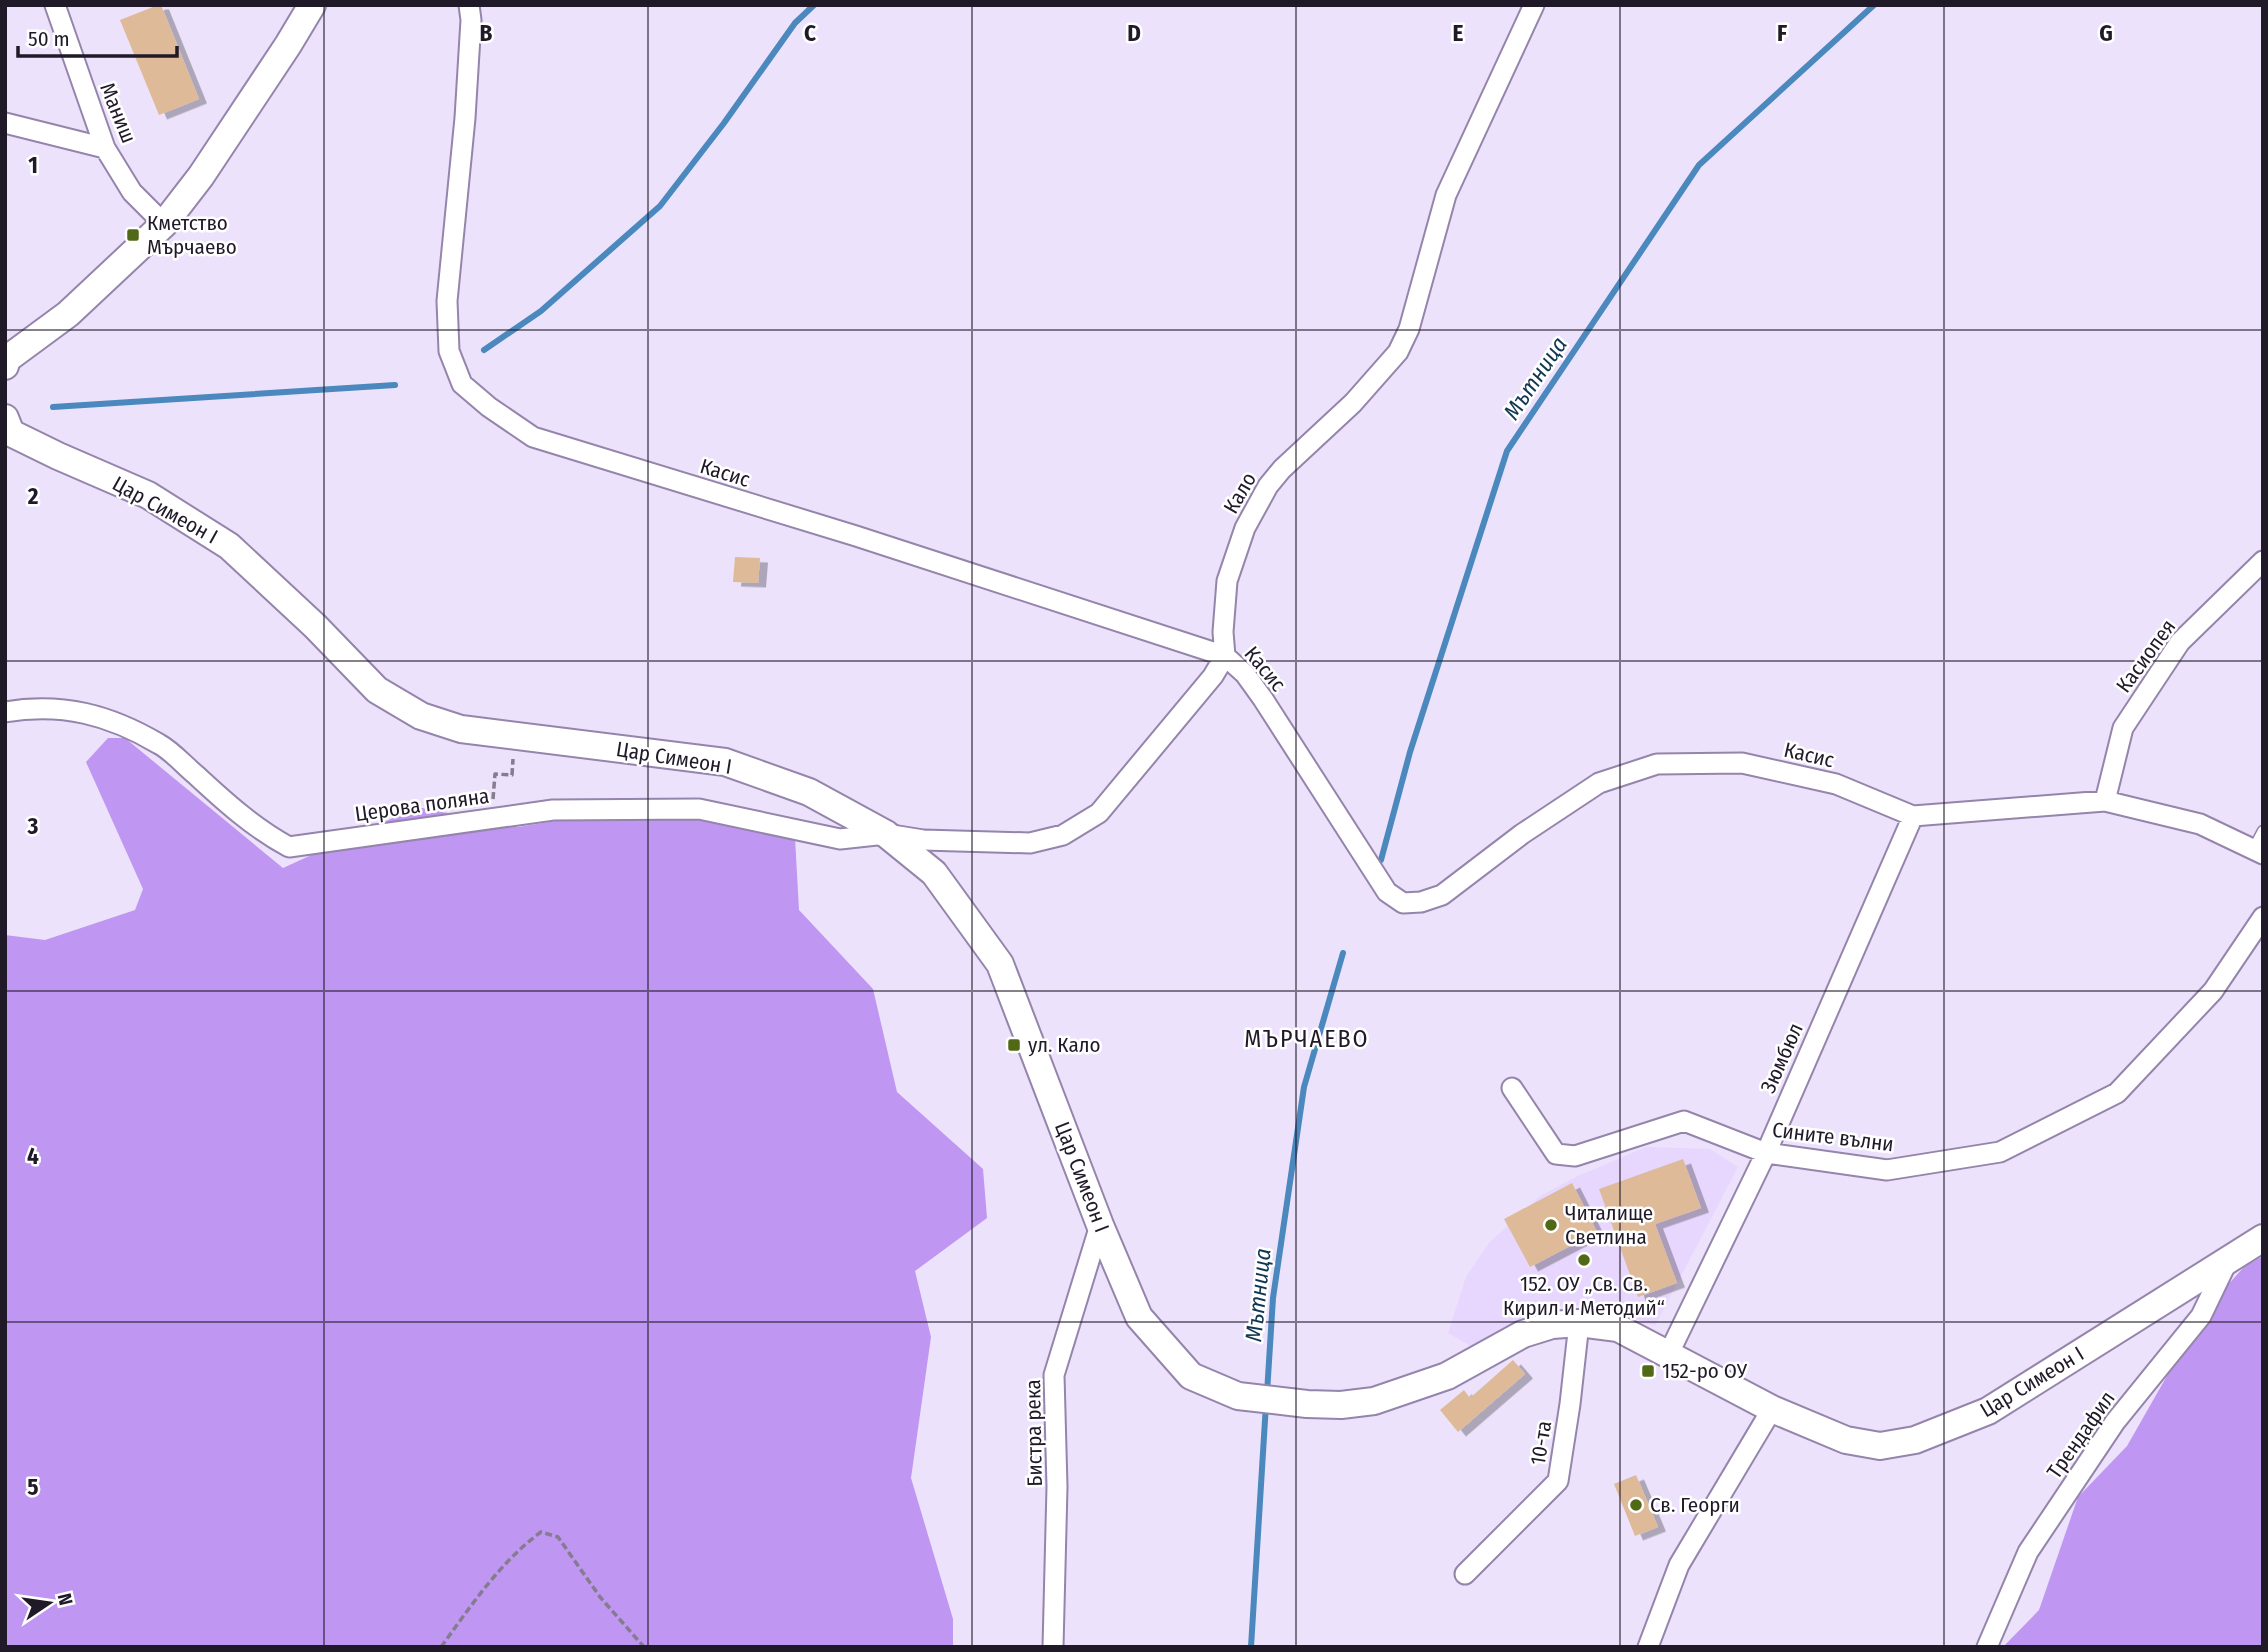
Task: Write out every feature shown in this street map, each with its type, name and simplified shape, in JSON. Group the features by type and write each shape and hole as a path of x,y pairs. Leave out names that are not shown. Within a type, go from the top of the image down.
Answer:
{"street":[{"name":"Маниш","path":"55,5 105,148 132,192 164,224"},
{"path":"6,362 68,314 164,224 201,176 312,5"},
{"name":"Касис","path":"469,5 471,20 465,118 447,301 449,351 463,384 489,407 533,437 870,540 1225,656 1245,674 1263,699 1387,892 1403,903 1421,902 1442,895 1522,834 1599,783 1657,764 1742,763 1836,784 1913,816 2105,801 2200,824 2260,845"},
{"name":"Кало","path":"1225,656 1223,632 1227,581 1245,528 1268,486 1282,469 1353,403 1398,352 1409,329 1446,195 1534,5"},
{"path":"5,123 105,148"},
{"name":"Цар Симеон I","path":"5,418 11,433 148,495 229,546 377,690 421,716 461,729 725,762 809,792 886,834 934,873 1000,964 1100,1225 1139,1317 1191,1376 1238,1396 1341,1405 1374,1401 1447,1376 1523,1334 1552,1325 1579,1323 1618,1328 1772,1409 1846,1440 1880,1446 1915,1440 1988,1411 2263,1238"},
{"name":"Касиопея","path":"2105,801 2123,728 2180,642 2263,561"},
{"path":"886,834 923,840 1030,843 1063,835 1099,813 1213,676 1225,656"},
{"name":"Церова поляна","path":"5,712 35,707 71,710 107,719 161,744 260,831 289,847 553,810 699,808 840,839 886,834"},
{"name":"Зюмбюл","path":"1669,1353 1766,1153 1913,816"},
{"name":"Сините вълни","path":"1512,1088 1556,1154 1575,1156 1684,1121 1766,1153 1887,1170 2000,1152 2117,1093 2213,991 2263,918"},
{"name":"Бистра река","path":"1053,1647 1057,1487 1054,1375 1100,1225"},
{"name":"Трендафил","path":"1987,1647 2028,1552 2115,1422 2201,1316 2229,1259"},
{"name":"10-та","path":"1465,1574 1558,1481 1579,1323"},
{"path":"1648,1647 1679,1565 1772,1409"}],"path":[{"path":"492,818 495,774 512,775 514,736"},
{"path":"442,1647 484,1588 526,1543 541,1532 558,1536 600,1597 644,1647"}],"shaded area":[{"path":"108,738 125,738 283,868 417,807 518,827 619,811 794,820 799,910 873,989 897,1092 983,1169 987,1218 915,1271 931,1337 911,1478 953,1619 953,1647 5,1647 5,935 45,940 135,910 143,889 86,762"},
{"name":"152. ОУ „Св. Св. Кирил и Методий“","path":"1646,1147 1710,1149 1738,1167 1655,1326 1596,1305 1564,1305 1510,1324 1471,1346 1448,1333 1466,1277 1489,1243 1540,1196 1578,1176"},
{"path":"2263,1256 2263,1647 2003,1647 2039,1610 2078,1497 2127,1446 2204,1311 2244,1267"}],"building":[{"path":"161,5 199,99 159,115 120,20"},
{"path":"735,557 760,558 758,583 733,582"},
{"path":"1683,1159 1701,1208 1655,1224 1677,1283 1638,1297 1599,1189"},
{"name":"Читалище Светлина","path":"1572,1183 1597,1232 1530,1267 1504,1219"},
{"path":"1513,1360 1525,1374 1458,1432 1440,1410 1464,1390 1470,1398"},
{"name":"Св. Георги","path":"1636,1475 1658,1527 1635,1536 1614,1484"}],"waterway":[{"path":"484,350 541,311 660,206 724,123 795,23 814,5"},
{"name":"Мътница","path":"1381,860 1410,752 1507,451 1699,165 1874,5"},
{"path":"53,407 395,385"},
{"name":"Мътница","path":"1267,1393 1273,1298 1304,1087 1343,953"},
{"name":"Мътница","path":"1251,1647 1266,1404"}],"place":[{"name":"Кметство Мърчаево","path":"133,235"},
{"name":"ул. Кало","path":"1014,1045"},
{"name":"Читалище Светлина","path":"1551,1225"},
{"name":"152. ОУ „Св. Св. Кирил и Методий“","path":"1584,1260"},
{"name":"152-ро ОУ","path":"1648,1371"},
{"name":"Св. Георги","path":"1636,1505"}],"district":[{"name":"МЪРЧАЕВО","path":"1307,1039"}]}
